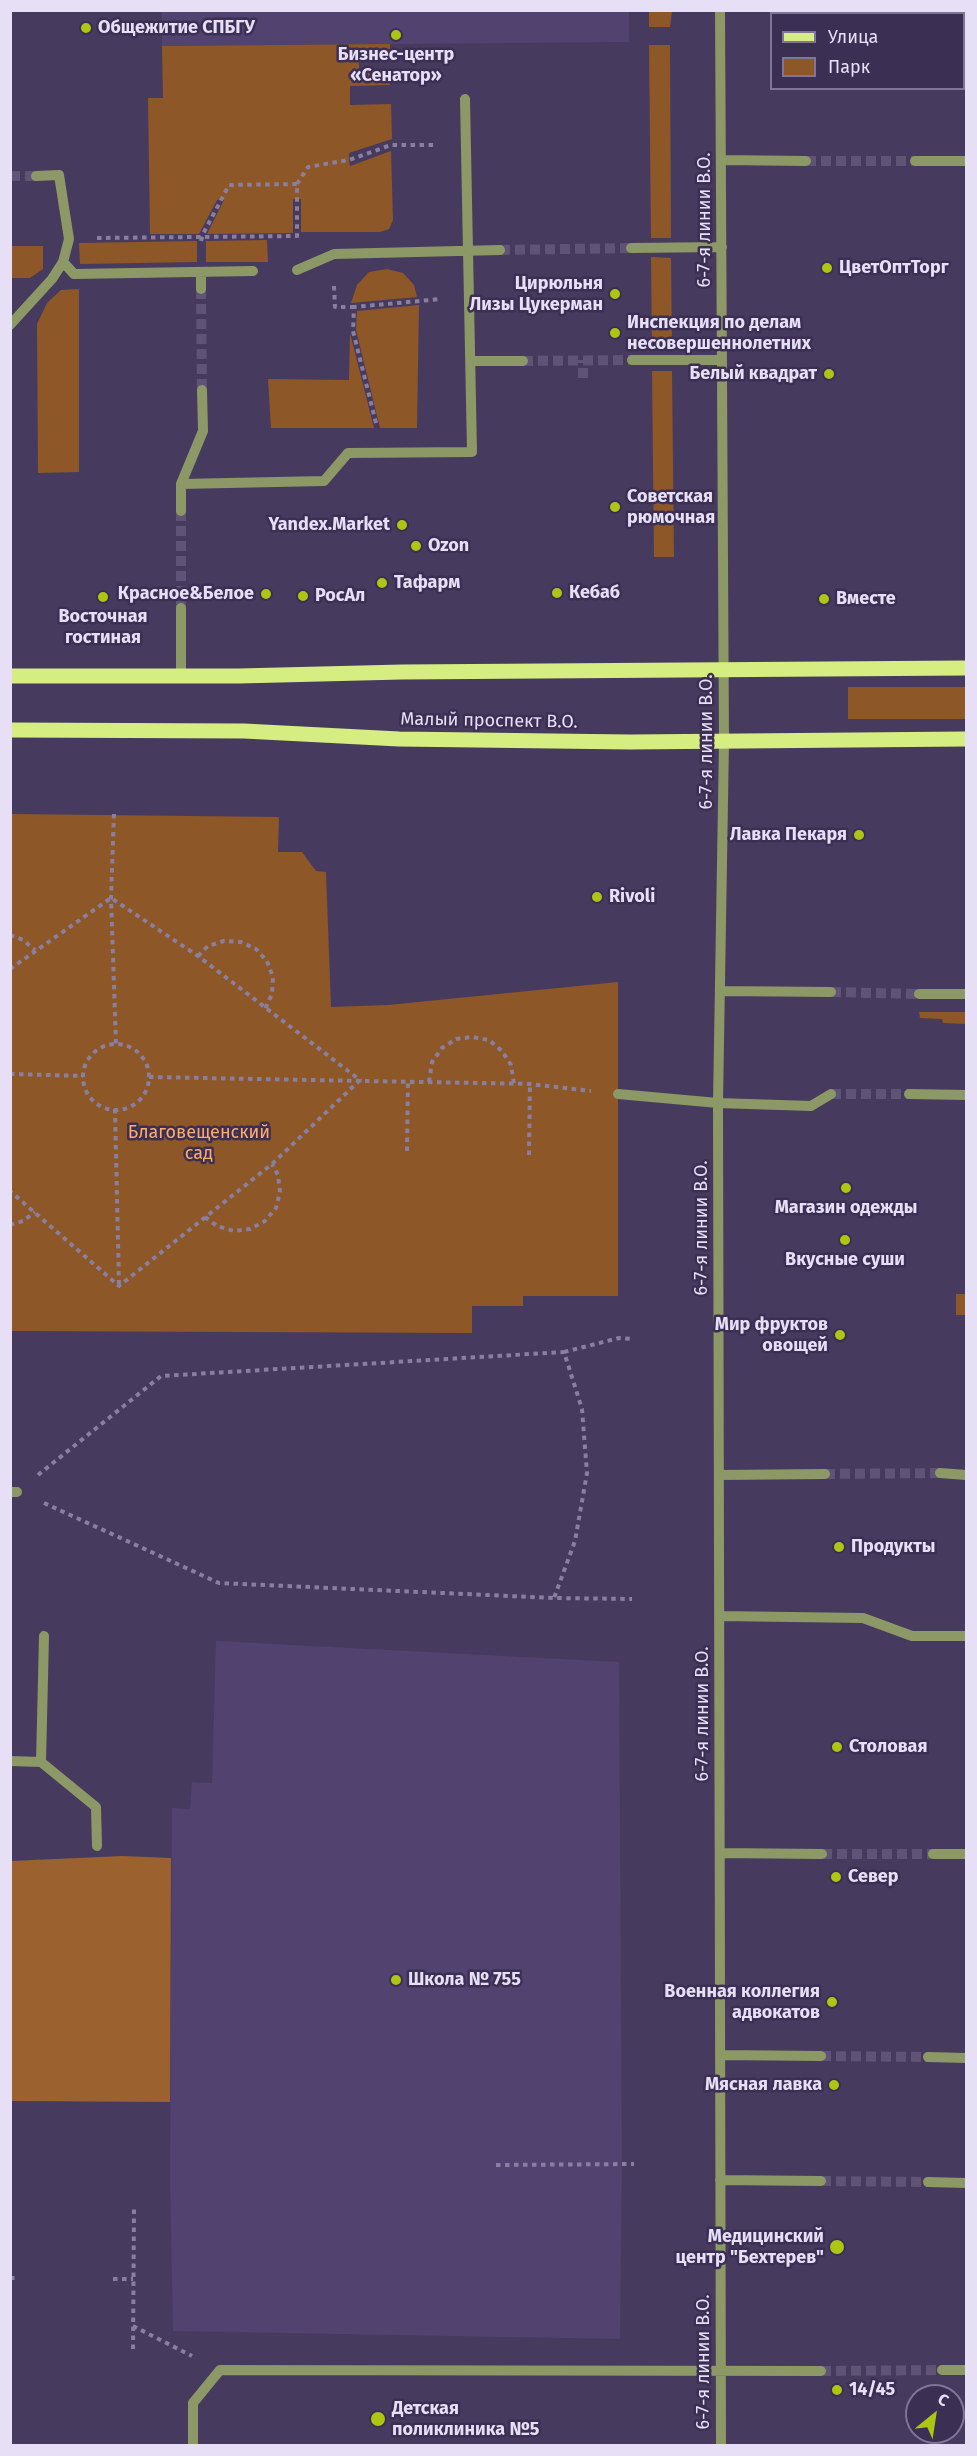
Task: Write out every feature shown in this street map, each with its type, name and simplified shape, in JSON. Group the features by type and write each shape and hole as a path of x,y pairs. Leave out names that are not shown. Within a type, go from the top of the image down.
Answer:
{"main road":[{"path":"10,676 966,668"},
{"name":"Малый проспект В.О.","path":"10,730 244,731 399,740 724,742 966,739"}],"street":[{"name":"6-7-я линии В.О.","path":"720,10 724,670 718,1103 721,2445"},
{"path":"181,484 324,482 348,453 472,453 465,99"},
{"path":"721,160 806,161"},
{"path":"915,161 966,161"},
{"path":"10,325 52,279 63,262 69,238 59,175 36,176"},
{"path":"631,248 722,247"},
{"path":"297,270 334,254 500,250"},
{"path":"63,262 74,274 253,271"},
{"path":"201,272 201,289"},
{"path":"632,360 722,360"},
{"path":"471,361 523,361"},
{"path":"181,511 181,484 203,431 202,390"},
{"path":"181,608 181,676"},
{"path":"720,991 831,992"},
{"path":"919,994 966,994"},
{"path":"618,1094 718,1103 811,1106 831,1094"},
{"path":"909,1094 966,1095"},
{"path":"940,1473 966,1475"},
{"path":"719,1475 825,1474"},
{"path":"718,1616 863,1618 912,1636 966,1636"},
{"path":"41,1762 44,1635"},
{"path":"10,1761 41,1762 96,1807 97,1846"},
{"path":"720,1853 822,1854"},
{"path":"933,1854 966,1854"},
{"path":"720,2055 822,2056"},
{"path":"928,2057 966,2058"},
{"path":"720,2180 821,2181"},
{"path":"928,2182 966,2182"},
{"path":"193,2445 193,2403 220,2370 821,2371"},
{"path":"942,2370 966,2370"}],"path":[{"path":"69,238 297,234 297,184 308,168 349,159 392,145 466,144"},
{"path":"201,237 229,185 297,184"},
{"path":"384,453 353,332 354,307 470,297"},
{"path":"114,814 111,898 116,1044"},
{"path":"10,969 111,898"},
{"path":"111,898 198,956 360,1080"},
{"path":"10,935 23,940 35,950"},
{"path":"198,956 208,946 224,941 241,942 256,949 267,961 273,977 272,994 265,1009"},
{"path":"429,1082 432,1062 442,1048 456,1039 472,1037 489,1040 502,1051 511,1065 514,1084"},
{"path":"116,1044 129,1046 139,1054 146,1064 148,1077 146,1090 138,1101 128,1108 115,1109 103,1107 92,1100 85,1089 83,1076 85,1064 92,1053 103,1046 116,1044"},
{"path":"10,1074 83,1076"},
{"path":"148,1077 530,1084 618,1094"},
{"path":"119,1286 272,1164 360,1080"},
{"path":"407,1151 408,1081"},
{"path":"529,1155 530,1084"},
{"path":"115,1109 119,1286"},
{"path":"205,1217 218,1226 234,1231 250,1229 265,1221 276,1208 280,1192 279,1175 272,1164"},
{"path":"10,1191 119,1286"},
{"path":"10,1225 23,1221 35,1212"},
{"path":"632,1339 620,1338 564,1352 161,1376 14,1491 219,1583 554,1598 632,1599"},
{"path":"554,1598 575,1541 587,1473 582,1409 564,1352"},
{"path":"496,2165 634,2164"},
{"path":"133,2349 134,2208"},
{"path":"10,2278 16,2278"},
{"path":"112,2279 133,2279"},
{"path":"133,2326 220,2370"}],"shaded area":[{"name":"Бизнес-центр «Сенатор»","path":"162,11 629,11 629,42 162,46"},
{"name":"Школа № 755","path":"216,1641 619,1662 622,2164 620,2339 173,2331 170,2180 172,1808 190,1809 192,1782 212,1783"},
{"path":"122,1856 171,1858 170,2102 11,2101 11,1861"}],"green space":[{"path":"649,11 672,11 670,27 649,27"},
{"path":"390,44 390,51 359,52 359,70 390,70 390,85 350,86 350,105 391,104 392,139 349,153 350,166 391,151 393,220 389,229 380,232 301,232 301,199 293,199 293,233 207,234 224,200 221,199 217,200 199,234 150,234 148,98 163,98 162,46"},
{"path":"649,45 670,45 671,238 651,238"},
{"path":"267,240 268,262 206,262 206,241"},
{"path":"197,241 197,262 80,264 79,243"},
{"path":"11,246 43,246 43,269 30,278 11,278"},
{"path":"651,257 671,258 672,350 652,350"},
{"path":"387,269 403,273 414,285 417,297 351,303 357,285 369,272"},
{"path":"79,289 79,472 38,473 37,324 47,303 61,290"},
{"path":"419,305 417,428 380,428 356,330 357,311"},
{"path":"350,333 374,428 271,428 268,379 349,380"},
{"path":"652,371 672,371 674,557 654,557"},
{"path":"848,687 966,687 966,719 848,719"},
{"name":"Благовещенский сад","path":"11,814 279,817 278,852 302,852 316,871 326,872 331,1007 388,1005 618,982 618,1296 523,1296 523,1306 472,1306 472,1333 11,1331"},
{"path":"919,1012 966,1012 966,1024 943,1023 942,1019 920,1018"},
{"path":"956,1294 966,1294 966,1315 956,1315"}],"tunnel":[{"path":"806,161 915,161"},
{"path":"10,176 36,176"},
{"path":"500,250 631,248"},
{"path":"201,289 202,390"},
{"path":"583,360 583,378"},
{"path":"523,361 632,360"},
{"path":"181,511 181,608"},
{"path":"831,992 919,994"},
{"path":"831,1094 909,1094"},
{"path":"825,1474 940,1473"},
{"path":"822,1854 933,1854"},
{"path":"821,2056 928,2057"},
{"path":"821,2181 928,2182"},
{"path":"821,2371 942,2370"}],"place":[{"name":"Общежитие СПБГУ","path":"86,28"},
{"name":"Бизнес-центр «Сенатор»","path":"396,35"},
{"name":"ЦветОптТорг","path":"827,268"},
{"name":"Цирюльня Лизы Цукерман","path":"615,294"},
{"name":"Инспекция по делам несовершеннолетних","path":"615,333"},
{"name":"Белый квадрат","path":"829,374"},
{"name":"Советская рюмочная","path":"615,507"},
{"name":"Yandex.Market","path":"402,525"},
{"name":"Ozon","path":"416,546"},
{"name":"Тафарм","path":"382,583"},
{"name":"Кебаб","path":"557,593"},
{"name":"Красное&Белое","path":"266,594"},
{"name":"РосАл","path":"303,596"},
{"name":"Восточная гостиная","path":"103,597"},
{"name":"Вместе","path":"824,599"},
{"name":"Лавка Пекаря","path":"859,835"},
{"name":"Rivoli","path":"597,897"},
{"name":"Магазин одежды","path":"846,1188"},
{"name":"Вкусные суши","path":"845,1240"},
{"name":"Мир фруктов овощей","path":"840,1335"},
{"name":"Продукты","path":"839,1547"},
{"name":"Столовая","path":"837,1747"},
{"name":"Север","path":"836,1877"},
{"name":"Школа № 755","path":"396,1980"},
{"name":"Военная коллегия адвокатов","path":"832,2002"},
{"name":"Мясная лавка","path":"834,2085"},
{"name":"Медицинский центр \"Бехтерев\"","path":"837,2247"},
{"name":"14/45","path":"837,2390"},
{"name":"Детская поликлиника №5","path":"378,2419"}]}
